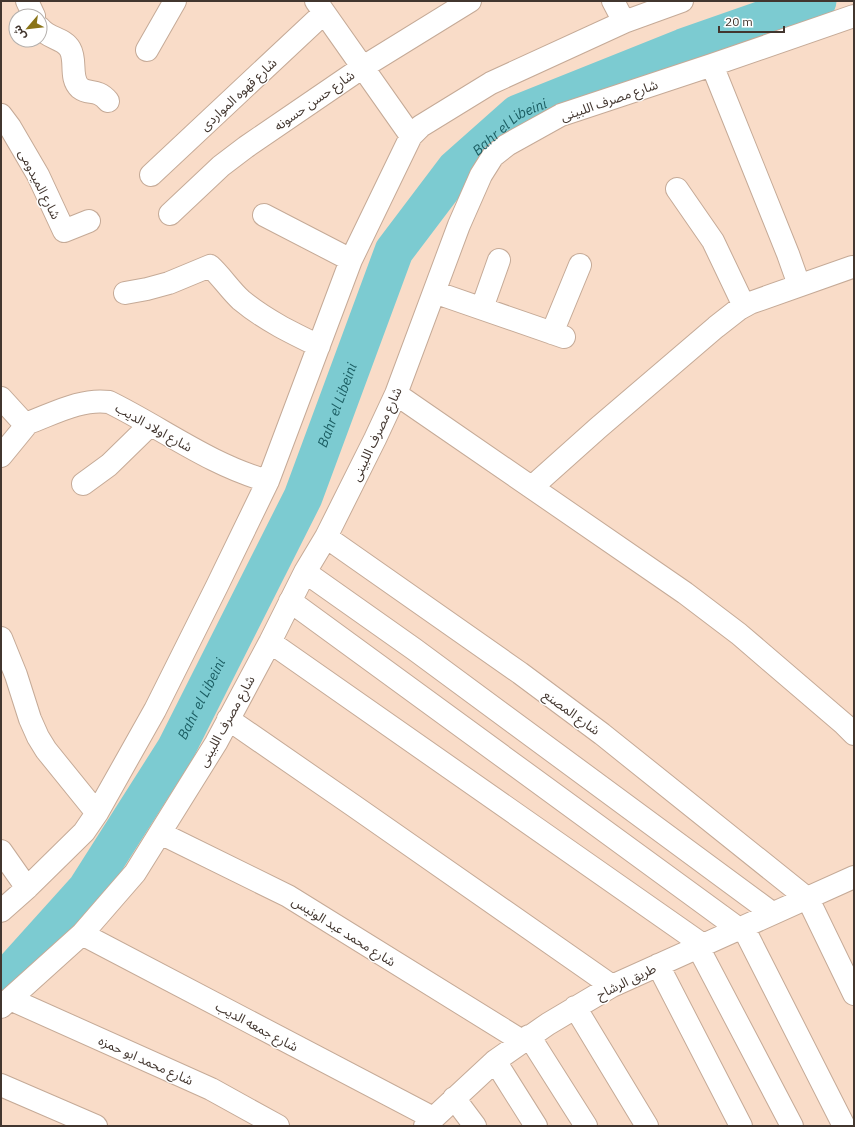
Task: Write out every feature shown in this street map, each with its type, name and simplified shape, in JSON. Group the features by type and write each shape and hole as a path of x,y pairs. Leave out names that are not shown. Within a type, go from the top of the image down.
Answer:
{"street":[{"path":"147,50 175,1"},
{"name":"شارع حسن حسونه","path":"170,214 221,166 363,67 470,1"},
{"path":"613,1 624,22"},
{"path":"1,911 27,888 84,832 97,813 155,710 218,586 268,481 351,260 411,136 421,126 491,83 624,22 682,1"},
{"path":"320,7 411,136"},
{"name":"شارع قهوه المواردى","path":"151,175 320,7"},
{"name":"شارع مصرف اللبينى","path":"6,1003 82,934 136,873 228,720 270,642 305,572 326,536 375,439 396,394 459,225 481,175 493,156 507,145 561,115 712,65 852,22"},
{"path":"48,35 64,42 69,48 73,55 74,76 76,83 81,88 98,92 108,100"},
{"path":"712,65 800,285"},
{"name":"شارع الميدومى","path":"1,115 10,127 38,175 64,231 89,221"},
{"path":"677,189 713,241 744,306"},
{"path":"264,215 351,260"},
{"path":"482,308 499,260"},
{"path":"434,292 558,335 580,265"},
{"path":"125,293 169,283 210,266 235,294 259,314 319,346"},
{"path":"532,487 716,327 744,306 852,267"},
{"path":"396,394 684,593 739,634 840,720 854,734"},
{"path":"1,398 22,421 28,423 1,456"},
{"name":"شارع اولاد الديب","path":"28,423 64,409 99,400 109,402 220,463 247,475 268,481"},
{"path":"83,484 109,465 150,425"},
{"name":"شارع المصنع","path":"326,536 513,668 602,734 808,899"},
{"path":"305,572 421,654 772,913"},
{"path":"290,601 741,928 844,1126"},
{"path":"1,638 9,676 38,737 46,750 97,813"},
{"path":"270,642 701,946 792,1126"},
{"path":"228,720 361,810 612,986"},
{"name":"شارع محمد عبد الونيس","path":"160,833 288,896 525,1039"},
{"path":"1,851 27,888"},
{"name":"طريق الرشاح","path":"429,1122 495,1061 525,1039 575,1007 612,986 854,877"},
{"path":"808,899 854,994"},
{"name":"شارع جمعه الديب","path":"82,934 429,1122"},
{"path":"658,965 741,1126"},
{"name":"شارع محمد ابو حمزه","path":"6,1003 211,1089 278,1126"},
{"path":"575,1007 648,1126"},
{"path":"525,1039 586,1126"},
{"path":"495,1061 536,1126"},
{"path":"1,1086 96,1126"},
{"path":"454,1098 476,1126"}],"waterway":[{"name":"Bahr el Libeini","path":"1,979 15,969 87,889 176,749 303,497 394,251 456,169 518,114 683,48 817,1"}]}
